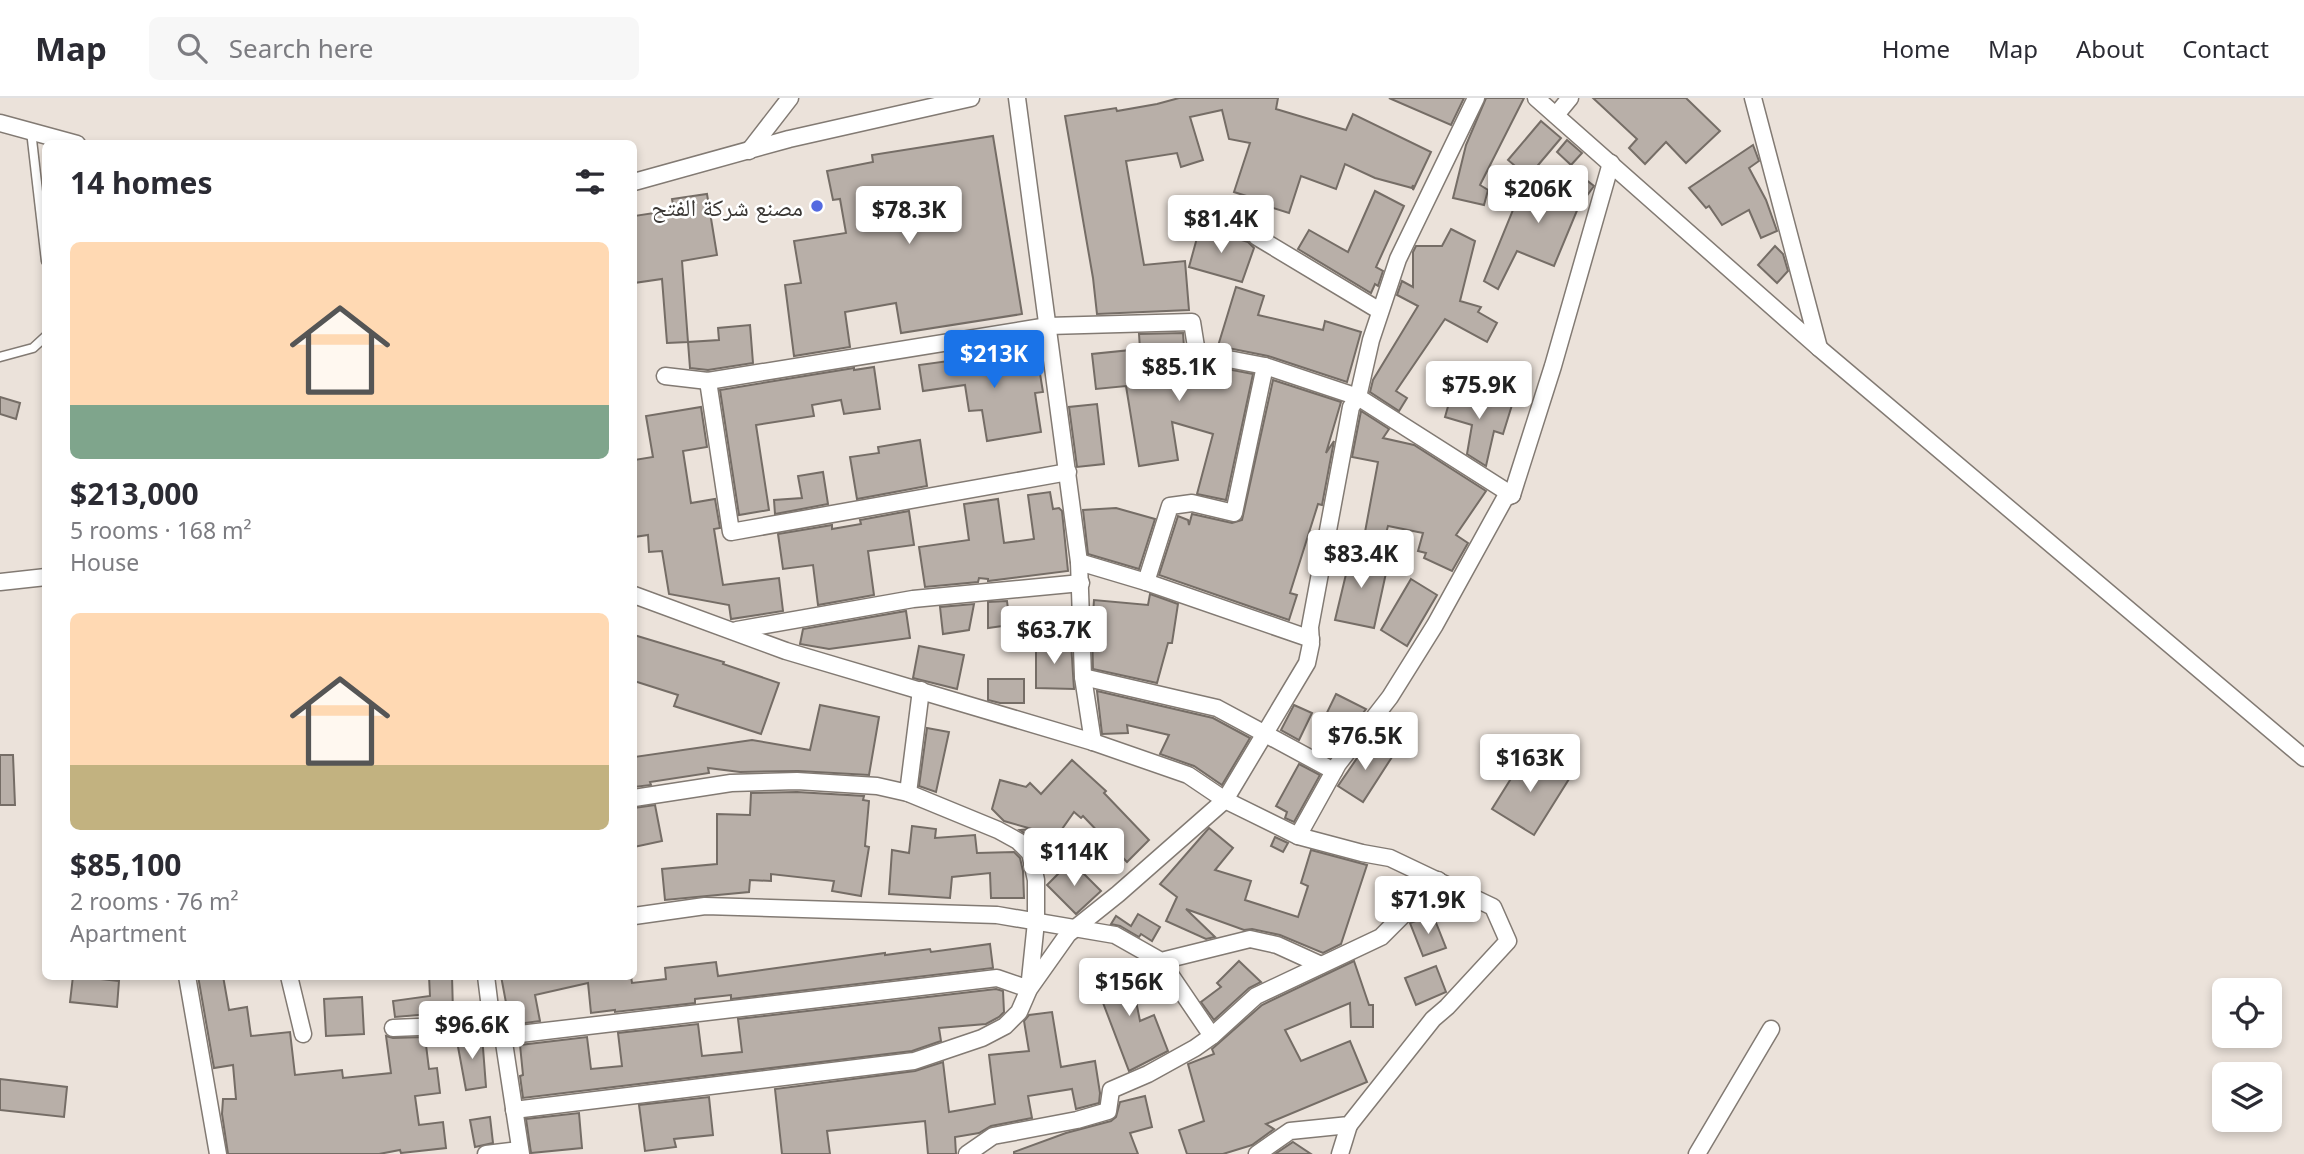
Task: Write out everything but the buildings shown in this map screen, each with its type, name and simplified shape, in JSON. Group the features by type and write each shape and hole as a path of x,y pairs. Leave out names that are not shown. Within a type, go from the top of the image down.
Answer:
{"street":[{"path":"749,150 790,98"},
{"path":"637,181 789,139 971,98"},
{"path":"1017,98 1079,562 1083,677 1093,742"},
{"path":"514,1110 914,1061 982,1038 1005,1026 1019,1012 1029,989 1068,934 1226,800 1307,663 1310,627 1351,407 1358,397 1380,312 1398,258 1476,98"},
{"path":"1536,98 1819,348 2304,758"},
{"path":"1556,115 1570,98"},
{"path":"1753,98 1819,348"},
{"path":"0,124 63,140"},
{"path":"1298,836 1334,771 1390,697 1435,625 1505,498 1511,495 1553,366 1611,163"},
{"path":"1257,237 1380,312"},
{"path":"664,376 708,381 1048,326 1192,322 1197,354 1265,366 1358,397 1511,495"},
{"path":"1146,582 1170,506 1192,503 1234,513 1265,366"},
{"path":"708,381 731,533 1068,472"},
{"path":"1079,562 1146,582 1311,639"},
{"path":"0,582 42,577"},
{"path":"733,631 912,599 1081,583"},
{"path":"637,596 786,650 1093,742 1188,775 1226,800 1298,836 1390,858 1493,907 1508,941 1433,1019 1349,1125 1340,1154"},
{"path":"1083,677 1217,708 1334,771"},
{"path":"908,793 921,690"},
{"path":"637,798 731,783 797,781 877,786 908,793 998,830 1017,841 1030,853 1036,880 1036,922 1029,989"},
{"path":"967,1154 993,1136 1077,1120 1108,1111 1111,1090 1148,1074 1212,1036 1256,996 1381,937 1438,880"},
{"path":"637,916 705,906 997,915 1115,935 1161,961 1212,1036"},
{"path":"1161,961 1250,939 1277,944 1321,965"},
{"path":"393,1028 497,1030 997,978 1029,989"},
{"path":"188,980 218,1154"},
{"path":"290,980 303,1034"},
{"path":"485,1154 520,1152 487,980"},
{"path":"1696,1154 1771,1029"},
{"path":"1258,1154 1290,1131 1349,1125"}],"lane":[{"path":"31,131 42,226"},
{"path":"0,357 33,348 42,339"}],"place":[{"name":"مصنع شركة الفتح","path":"817,206"}]}
